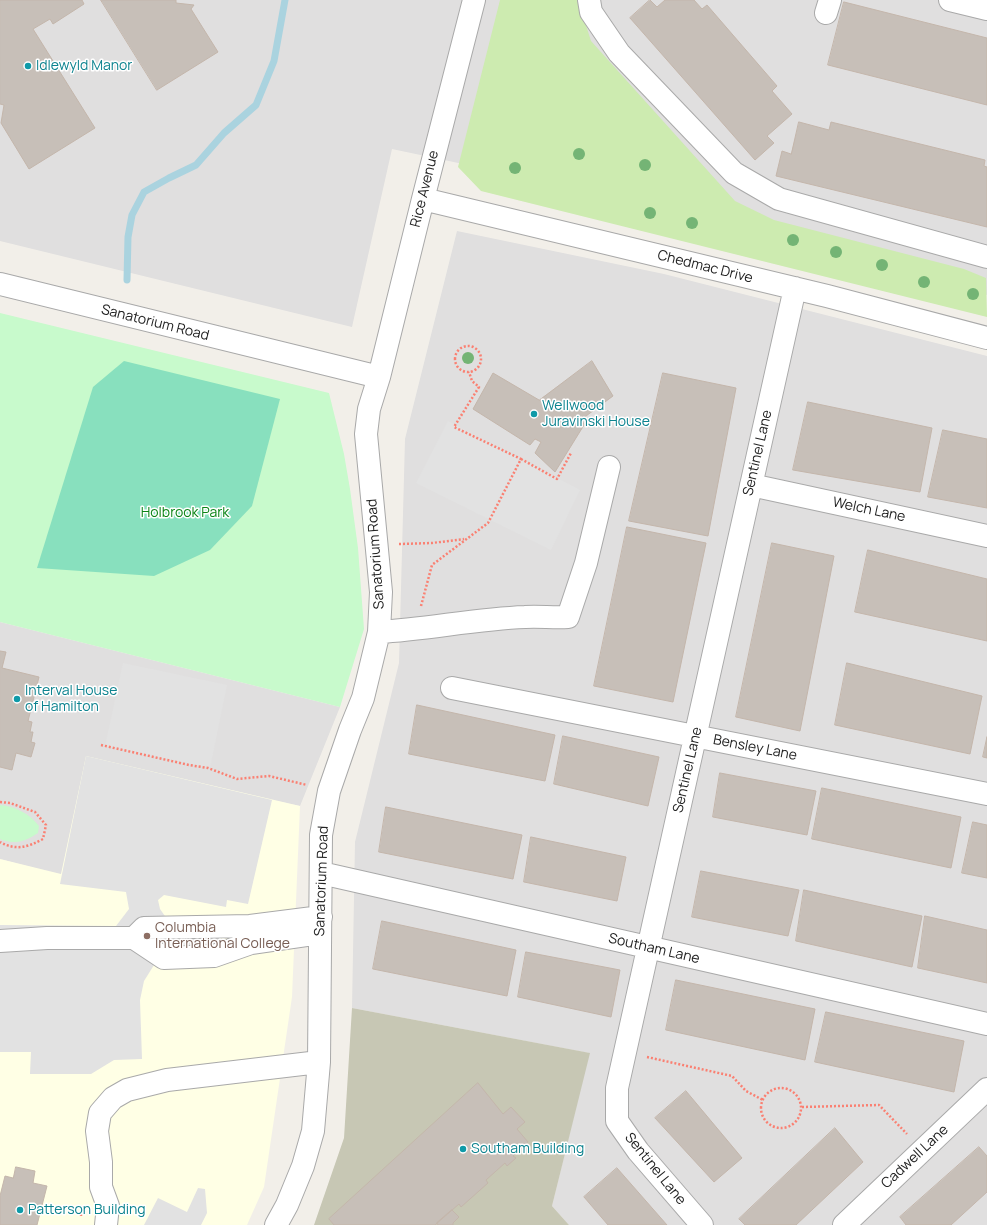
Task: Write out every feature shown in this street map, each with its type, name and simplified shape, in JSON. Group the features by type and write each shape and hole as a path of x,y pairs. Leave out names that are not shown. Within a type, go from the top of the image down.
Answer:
{"street":[{"name":"Rice Avenue","path":"378,377 422,199 474,0"},
{"path":"589,0 591,12 619,53 734,173 779,199 987,256"},
{"path":"950,0 987,9"},
{"name":"Chedmac Drive","path":"422,199 795,288 987,338"},
{"name":"Sanatorium Road","path":"0,284 378,377 369,409 366,434 381,592 379,632 363,698 350,730 329,791 321,835 319,1062 313,1131 303,1166 287,1206 276,1225"},
{"name":"Sentinel Lane","path":"702,1225 638,1151 617,1121 617,1088 795,288"},
{"path":"379,632 526,617 568,618 586,563 609,467"},
{"name":"Welch Lane","path":"752,485 987,536"},
{"name":"Bensley Lane","path":"452,688 987,794"},
{"name":"Southam Lane","path":"321,873 987,1024"},
{"path":"138,942 144,928 320,925"},
{"path":"0,941 47,938 138,942 251,943 320,925"},
{"path":"106,1225 108,1206 101,1187 101,1162 97,1131 100,1113 113,1098 127,1090 167,1080 319,1062"},
{"name":"Cadwell Lane","path":"850,1223 922,1151 987,1090"}],"path":[{"path":"470,345 478,349 481,361 476,369 469,372 464,372 457,367 454,358 461,347 470,345"},
{"path":"469,372 472,381 479,387 454,427 557,479 571,453"},
{"path":"424,628 421,604 432,565 488,523 521,460"},
{"path":"376,545 432,543 466,539"},
{"path":"101,745 208,768 237,779 269,776 329,791"},
{"path":"0,802 10,803 35,812 46,825 43,840 28,847 8,847 0,842"},
{"path":"625,1052 732,1076 746,1091 763,1100"},
{"path":"776,1088 783,1088 796,1094 802,1107 798,1120 793,1125 786,1128 780,1128 768,1123 764,1118 761,1106 763,1100 771,1091 776,1088"},
{"path":"802,1107 880,1105 922,1151"}],"shaded area":[{"path":"0,0 987,0 987,295 482,168 392,149 352,327 0,241"},
{"path":"457,231 664,274 987,356 987,1225 569,1225 552,1206 589,1053 352,1008 355,842 399,663 405,439"},
{"path":"448,421 580,490 551,550 416,483"},
{"path":"0,622 340,707 300,806 272,800 61,875 0,859"},
{"path":"123,663 227,685 210,768 105,746"},
{"name":"Columbia International College","path":"86,756 300,806 292,997 264,1187 247,1225 0,1225 0,859 61,874"},
{"path":"86,756 272,800 248,904 227,900 226,907 164,895 158,900 160,909 167,919 221,920 218,964 154,965 144,981 140,1000 142,1059 114,1060 91,1074 30,1074 31,1052 0,1052 0,925 116,926 129,909 126,892 60,884"},
{"path":"352,1008 590,1053 552,1206 569,1225 314,1225 344,1138"},
{"path":"198,1188 205,1189 207,1213 201,1225 144,1225 158,1198 187,1212"}],"green space":[{"path":"500,0 578,0 591,41 735,201 774,220 964,269 986,278 987,317 481,191 458,167"},
{"name":"Holbrook Park","path":"0,313 329,393 344,454 350,489 358,548 364,629 340,707 0,622"},
{"path":"124,361 280,399 252,506 210,550 154,576 37,568 93,387"},
{"path":"0,805 17,809 27,814 39,826 38,833 19,842 10,842 0,839"}],"building":[{"name":"Idlewyld Manor","path":"0,0 82,0 84,4 53,24 50,19 33,29 95,128 29,169 1,123 4,105 0,104"},
{"name":"Idlewyld Manor","path":"101,0 176,0 176,3 194,5 191,9 218,52 157,90"},
{"path":"650,0 657,7 665,0 694,0 702,9 707,5 777,86 772,91 792,114 767,136 774,143 755,160 630,18"},
{"path":"844,2 987,38 987,105 828,65"},
{"path":"799,122 829,130 831,122 985,160 984,166 987,167 987,227 776,176 782,151 791,154"},
{"name":"Wellwood Juravinski House","path":"592,361 613,396 582,419 584,425 555,472 535,453 541,442 535,439 530,445 473,409 493,373 539,400"},
{"path":"663,373 736,388 708,536 629,521"},
{"path":"808,402 932,428 920,492 793,470"},
{"path":"943,430 987,439 987,508 928,497"},
{"path":"627,527 706,543 673,702 594,686"},
{"path":"772,543 834,556 800,731 736,717"},
{"path":"868,550 987,579 987,641 855,612"},
{"name":"Interval House of Hamilton","path":"0,651 6,652 2,668 39,677 28,721 32,722 30,732 33,732 31,742 35,743 31,757 16,753 12,770 0,767"},
{"path":"847,663 982,696 970,754 835,725"},
{"path":"417,705 555,735 545,781 409,754"},
{"path":"563,736 659,757 648,806 554,784"},
{"path":"987,737 987,758 983,757"},
{"path":"720,773 816,791 807,835 713,817"},
{"path":"822,788 961,817 951,868 812,839"},
{"path":"386,807 522,835 513,879 379,852"},
{"path":"973,822 987,825 987,878 962,873"},
{"path":"531,837 626,857 617,901 524,882"},
{"path":"701,871 799,890 788,936 692,917"},
{"path":"804,890 922,916 912,967 796,941"},
{"path":"925,916 987,930 987,983 918,968"},
{"path":"382,921 516,950 507,996 373,969"},
{"path":"526,952 620,970 611,1017 518,997"},
{"path":"676,980 815,1009 805,1060 666,1030"},
{"path":"826,1012 964,1041 954,1092 815,1062"},
{"name":"Southam Building","path":"478,1083 503,1114 511,1107 525,1122 517,1129 528,1142 513,1156 516,1158 507,1166 505,1163 486,1180 488,1183 461,1207 459,1204 435,1225 334,1225 329,1219"},
{"path":"686,1091 742,1158 714,1182 655,1118"},
{"path":"835,1128 863,1162 796,1225 745,1225 739,1219"},
{"path":"979,1147 987,1156 987,1192 951,1225 906,1225 900,1217"},
{"name":"Patterson Building","path":"16,1167 35,1171 33,1183 47,1186 37,1225 0,1225 0,1196 5,1176 13,1178"},
{"path":"617,1168 667,1225 608,1225 584,1197"},
{"path":"452,1210 459,1217 453,1225 438,1225 437,1223"}],"waterway":[{"path":"127,280 128,237 132,215 144,192 196,165 224,133 256,105 274,61 285,0"}],"place":[{"name":"Idlewyld Manor","path":"28,66"},
{"name":"Wellwood Juravinski House","path":"534,414"},
{"name":"Interval House of Hamilton","path":"17,699"},
{"name":"Columbia International College","path":"147,936"},
{"name":"Southam Building","path":"463,1149"},
{"name":"Patterson Building","path":"20,1210"}]}
